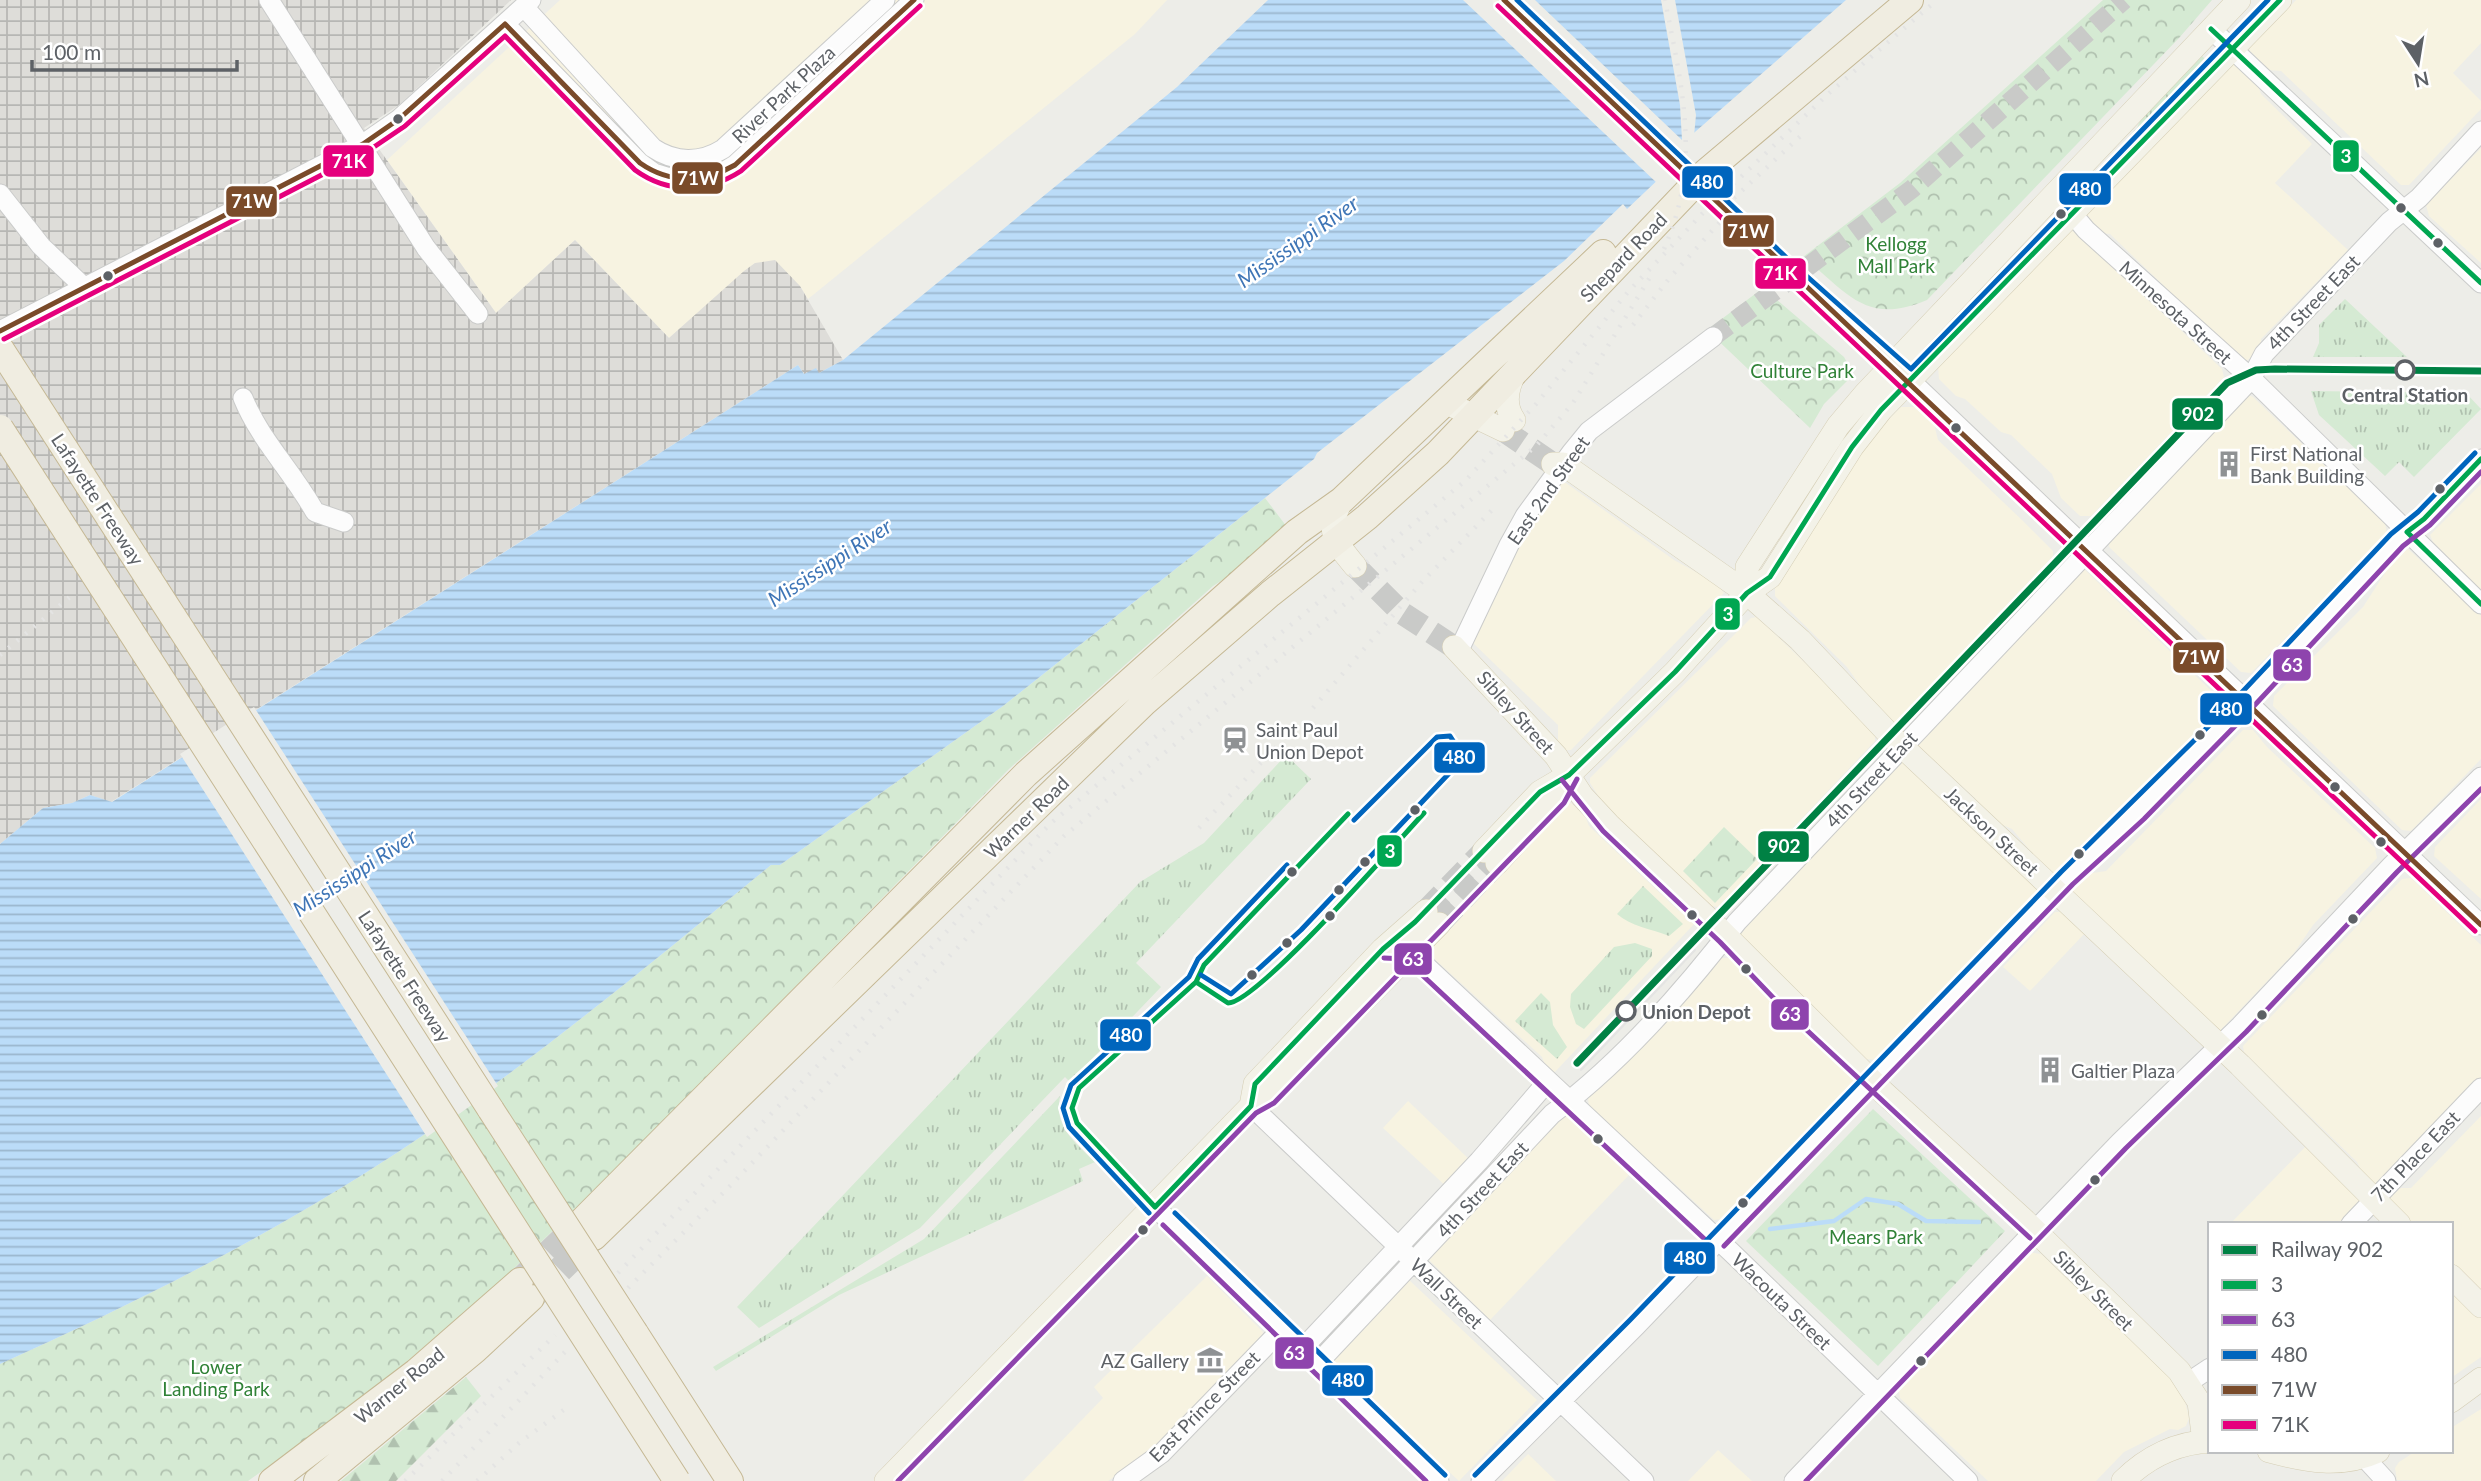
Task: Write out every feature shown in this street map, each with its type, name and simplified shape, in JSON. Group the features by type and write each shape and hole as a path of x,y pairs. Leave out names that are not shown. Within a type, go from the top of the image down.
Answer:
{"highway":[{"name":"Shepard Road","path":"1447,403 1603,254 1694,159 1881,0"},
{"name":"Shepard Road","path":"1475,416 1706,172 1910,0"},
{"name":"Lafayette Freeway","path":"4,352 730,1481"},
{"name":"Warner Road","path":"1447,403 1342,500 1297,532 1027,774 588,1229 1144,704 1270,594 1393,494 1475,416"},
{"path":"0,428 677,1481"},
{"name":"Warner Road","path":"272,1481 526,1289 475,1350 317,1481"}],"main road":[{"path":"1504,0 1786,269 1911,381"},
{"path":"1747,593 1747,567 1838,426 1892,364 2239,0"},
{"path":"1491,857 1558,797 1569,775 1675,672 1747,593 1770,577 1852,447 1881,410 2074,215 2280,0"},
{"path":"1447,403 1475,416 1509,425 1507,393 1518,369"},
{"name":"Jackson Street","path":"1559,461 1747,593 1816,656 1902,746 2218,1045 2397,1222"},
{"path":"1342,500 1333,516 1336,541 1355,566"},
{"name":"Sibley Street","path":"1456,649 1556,756 1607,822 1872,1081 2036,1232 2189,1382 2200,1406 2207,1442"},
{"path":"886,1481 1251,1106 1268,1097 1410,951 1432,917 1383,948 1255,1084 1251,1106"},
{"path":"2453,1278 2481,1306"},
{"path":"2453,1400 2481,1379"},
{"path":"2123,1481 2143,1463 2164,1451 2207,1442"},
{"path":"2279,1453 2329,1463 2371,1454"}],"street":[{"path":"269,0 363,144 426,248 478,314"},
{"name":"River Park Plaza","path":"527,4 653,148 673,159 701,159 723,149 885,0"},
{"name":"River Park Plaza","path":"505,24 640,163 670,178 703,179 720,174 735,165 914,0"},
{"path":"0,331 363,144 399,119 527,4"},
{"path":"2211,29 2481,283"},
{"name":"4th Street East","path":"1317,1364 1552,1114 1584,1091 1636,1038 1715,953 1726,936 1902,746 2251,379 2264,354 2481,131"},
{"name":"Minnesota Street","path":"2055,193 2092,235 2251,379 2481,604"},
{"path":"0,194 41,246 86,289"},
{"name":"East 2nd Street","path":"1456,649 1509,545 1559,461 1589,432 1713,337"},
{"path":"1911,381 2086,551 2481,925"},
{"path":"243,398 254,426 299,483 315,512 344,522"},
{"path":"1481,1481 2056,891 2138,813 2407,532 2424,519 2481,459"},
{"path":"1794,1481 2036,1232 2127,1134 2481,777"},
{"path":"1383,948 1398,947 1410,951"},
{"name":"Wacouta Street","path":"1410,951 1718,1240 1968,1481"},
{"name":"4th Street East","path":"1303,1348 1479,1161 1548,1081"},
{"name":"7th Place East","path":"2353,1222 2481,1088"},
{"name":"Wall Street","path":"1251,1106 1644,1481"},
{"path":"1155,1207 1439,1481"},
{"name":"East Prince Street","path":"1123,1481 1162,1453 1283,1328"},
{"path":"2189,1382 2208,1369"},
{"path":"2371,1454 2380,1479"}],"shaded area":[{"path":"0,0 511,0 399,105 364,128 496,313 575,240 669,338 744,271 755,263 775,260 800,286 843,360 819,373 804,374 798,365 111,802 90,795 72,803 43,808 0,844"},
{"path":"560,0 1167,0 1135,34 808,299 800,286 755,263 669,338 575,240 496,313 387,160"},
{"path":"2296,0 2481,0 2481,43 2453,73 2481,101 2481,109 2409,185 2401,185 2281,71 2269,70 2250,51 2249,39 2260,28 2277,20"},
{"path":"2236,60 2256,80 2261,94 2312,144 2275,183 2348,250 2261,339 2261,346 2248,360 2241,360 2110,234 2101,233 2084,218"},
{"path":"2481,148 2481,263 2429,216 2426,205"},
{"path":"2076,231 2222,369 2224,377 2091,516 2080,516 2061,498 2052,474 2011,435 2001,432 1965,399 1956,396 1939,379 1938,366 2064,232"},
{"path":"2246,394 2253,397 2385,523 2387,534 2251,673 2241,672 2109,547 2110,538"},
{"path":"1901,407 1914,407 1933,420 1938,440 2053,551 2053,556 1894,724 1875,707 1847,667 1775,596 1775,588 1866,442"},
{"path":"1566,483 1674,560 1716,583 1724,593 1571,750 1566,750 1558,743 1558,725 1473,643 1471,638 1531,517 1556,484"},
{"path":"2481,484 2481,591 2433,542 2430,535"},
{"path":"2408,549 2481,615 2481,759 2411,831 2402,830 2273,706 2274,696 2363,607 2394,559"},
{"path":"2085,570 2225,704 2224,713 2153,788 2055,874 2050,874 2012,829 1993,821 1978,807 1975,798 1917,745 2077,571"},
{"path":"1757,617 1875,730 1875,741 1718,907 1711,906 1611,816 1590,783 1590,778 1751,618"},
{"path":"2243,730 2253,730 2267,747 2375,848 2377,858 2313,925 2294,953 2216,1035 2069,893 2086,874 2106,871"},
{"path":"1899,758 2039,887 2039,893 1877,1060 1866,1059 1738,933"},
{"path":"2481,799 2481,899 2434,856 2435,847"},
{"path":"1566,803 1571,803 1585,816 1589,826 1679,911 1687,911 1696,922 1554,1073 1545,1065 1542,1057 1430,955 1429,945"},
{"path":"2411,878 2481,945 2481,1081 2378,1186 2366,1180 2357,1162 2244,1052 2243,1046 2402,879"},
{"path":"2055,912 2063,912 2085,933 2030,991 2003,967"},
{"path":"1721,958 1729,958 1842,1065 1853,1072 1853,1084 1722,1219 1714,1220 1662,1172 1649,1167 1589,1107 1588,1098"},
{"path":"1408,1101 1472,1162 1448,1188 1383,1128"},
{"path":"1567,1115 1629,1175 1490,1320 1427,1258 1557,1117"},
{"path":"2481,1116 2481,1294 2453,1265 2453,1222 2411,1222 2389,1198 2401,1188 2411,1188"},
{"path":"2308,1144 2362,1200 2346,1222 2232,1222"},
{"path":"2027,1252 2041,1254 2172,1378 2184,1397 2189,1418 2186,1426 2178,1430 2170,1429 2124,1452 2096,1481 1988,1481 1900,1398 1898,1385"},
{"path":"1207,1276 1263,1332 1261,1341 1155,1450 1108,1481 1023,1481 1103,1398 1094,1387"},
{"path":"1409,1280 1537,1400 1459,1481 1331,1363"},
{"path":"2453,1295 2481,1317 2481,1357 2453,1377"},
{"path":"2481,1409 2481,1481 2397,1480 2395,1468 2413,1453 2453,1453 2453,1427"},
{"path":"1718,1450 1752,1481 1688,1481"},
{"path":"1528,1454 1556,1481 1502,1481"}],"green space":[{"name":"Kellogg Mall Park","path":"2103,0 2212,0 2179,38 1927,300 1906,307 1873,307 1846,293 1803,257 1900,183"},
{"path":"2199,53 2207,61 2084,189 2082,186 2137,128 2144,111"},
{"name":"Culture Park","path":"1763,288 1844,357 1849,366 1849,379 1824,404 1810,428 1707,330"},
{"path":"2345,299 2407,357 2313,357 2319,343 2319,325"},
{"path":"2311,391 2466,393 2481,409 2414,477 2399,462 2385,476 2319,415"},
{"name":"Lower Landing Park","path":"1265,498 1287,527 1254,560 1213,586 1009,769 604,1181 506,1276 390,1376 248,1481 0,1481 0,1364 108,1314 214,1260 318,1202 419,1138 642,971 771,865 780,865 1003,706"},
{"path":"1286,755 1311,779 1136,963 1161,987 1070,1082 1065,1077 920,1228 759,1328 737,1307 1140,882 1204,843"},
{"path":"1724,827 1757,859 1715,903 1683,871"},
{"path":"1643,886 1683,924 1669,936 1635,924 1617,914"},
{"path":"1635,943 1652,949 1652,956 1584,1029 1576,1024 1570,1007 1571,994 1614,947"},
{"path":"1541,993 1550,1002 1553,1025 1567,1047 1557,1059 1515,1021"},
{"path":"1060,1096 1060,1116 1067,1133 1095,1162 1079,1169 1083,1181 839,1295 716,1371 713,1367 924,1239"},
{"name":"Mears Park","path":"1873,1109 2005,1231 1878,1366 1746,1241"},
{"path":"466,1377 481,1396 396,1481 341,1481"}],"water":[{"name":"Mississippi River","path":"1268,0 1846,0 1656,166 1664,174 1627,209 1623,204 1564,261 1317,453 1314,459 1003,706 780,865 771,865 510,1073 419,1138 318,1202 214,1260 108,1314 0,1364 0,844 43,808 72,803 90,795 112,802 798,365 804,374 816,368 819,373 843,360 1177,87"}],"pier":[{"path":"1463,0 1535,0 1682,140 1680,105 1661,0 1675,0 1696,115 1694,136 1661,166 1667,176 1658,184"},
{"path":"254,707 498,1086 427,1137 180,754"}],"waterway":[{"path":"1770,1229 1834,1221 1866,1199 1898,1204 1926,1221 1979,1222"}],"tunnel":[{"path":"1713,337 1912,189 2124,0"},
{"path":"1503,430 1553,464"},
{"path":"1355,566 1402,613 1454,647"},
{"path":"1426,911 1484,851"},
{"path":"1439,924 1497,863"},
{"path":"521,1280 583,1220"},
{"path":"532,1297 594,1237"}],"tram line":[{"path":"1581,1070 1695,950"}],"railway":[{"path":"1664,249 1676,217 1683,186 1685,156 1682,95 1665,0"},
{"path":"618,1273 1051,823 1465,481 1536,404 1628,292 1702,214 1828,94 1937,0"},
{"path":"1718,213 1806,131"},
{"path":"1633,325 1668,280 1728,213"},
{"path":"628,1288 732,1184 1064,836 1536,446 1573,403 1652,274"},
{"path":"1313,708 1421,583 1494,508"},
{"path":"0,655 76,592"},
{"path":"1199,828 1277,746"},
{"path":"405,1481 555,1335"},
{"path":"442,1481 565,1352"},
{"path":"477,1481 519,1443 565,1409"}],"rail line":[{"name":"902","path":"1577,1063 2227,383 2256,370 2275,369 2481,371"}],"transit line":[{"name":"71W","path":"0,331 363,144 399,119 505,24 640,163 663,175 687,179 711,175 735,165 914,0"},
{"name":"71W","path":"1504,0 2481,925"},
{"name":"480","path":"1517,0 1792,263 1911,369 2268,0"},
{"name":"3","path":"1155,1207 1251,1106 1255,1084 1383,949 1415,922 1540,792 1569,775 1675,672 1747,593 1770,577 1852,447 1881,410 2280,0"},
{"name":"71K","path":"4,339 368,151 405,126 505,36 635,170 661,183 688,188 715,184 741,171 920,6"},
{"name":"71K","path":"1498,6 2475,931"},
{"name":"3","path":"2211,29 2481,283"},
{"name":"480","path":"1475,1475 1630,1320 2061,872 2229,706 2391,534 2418,512 2475,453"},
{"name":"3","path":"2407,532 2424,519 2481,459"},
{"name":"63","path":"1724,1246 2073,884 2144,819 2239,722 2403,546 2430,525 2481,472"},
{"name":"3","path":"2407,532 2481,604"},
{"name":"480","path":"1201,975 1231,994 1301,930 1456,766 1461,753 1450,736 1437,737 1354,820"},
{"name":"63","path":"898,1481 1256,1113 1274,1103 1564,803 1577,779"},
{"name":"63","path":"1562,780 1603,831 1720,942 1783,1008 2030,1238"},
{"name":"63","path":"1806,1481 2126,1148 2246,1032 2397,872 2481,789"},
{"name":"3","path":"1196,982 1228,1003 1244,996 1296,951 1424,813"},
{"name":"3","path":"1155,1207 1077,1123 1072,1108 1079,1088 1196,982 1204,965 1348,814"},
{"name":"480","path":"1149,1213 1069,1127 1063,1108 1071,1085 1189,977 1198,959 1287,865"},
{"name":"63","path":"1384,958 1405,959 1712,1246"},
{"name":"480","path":"1175,1213 1445,1475"},
{"name":"63","path":"1163,1225 1426,1481"}],"place":[{"name":"Central Station","path":"2405,370"},
{"name":"First National Bank Building","path":"2229,464"},
{"name":"Saint Paul Union Depot","path":"1235,740"},
{"name":"Union Depot","path":"1626,1011"},
{"name":"Galtier Plaza","path":"2050,1070"},
{"name":"AZ Gallery","path":"1210,1360"}]}
